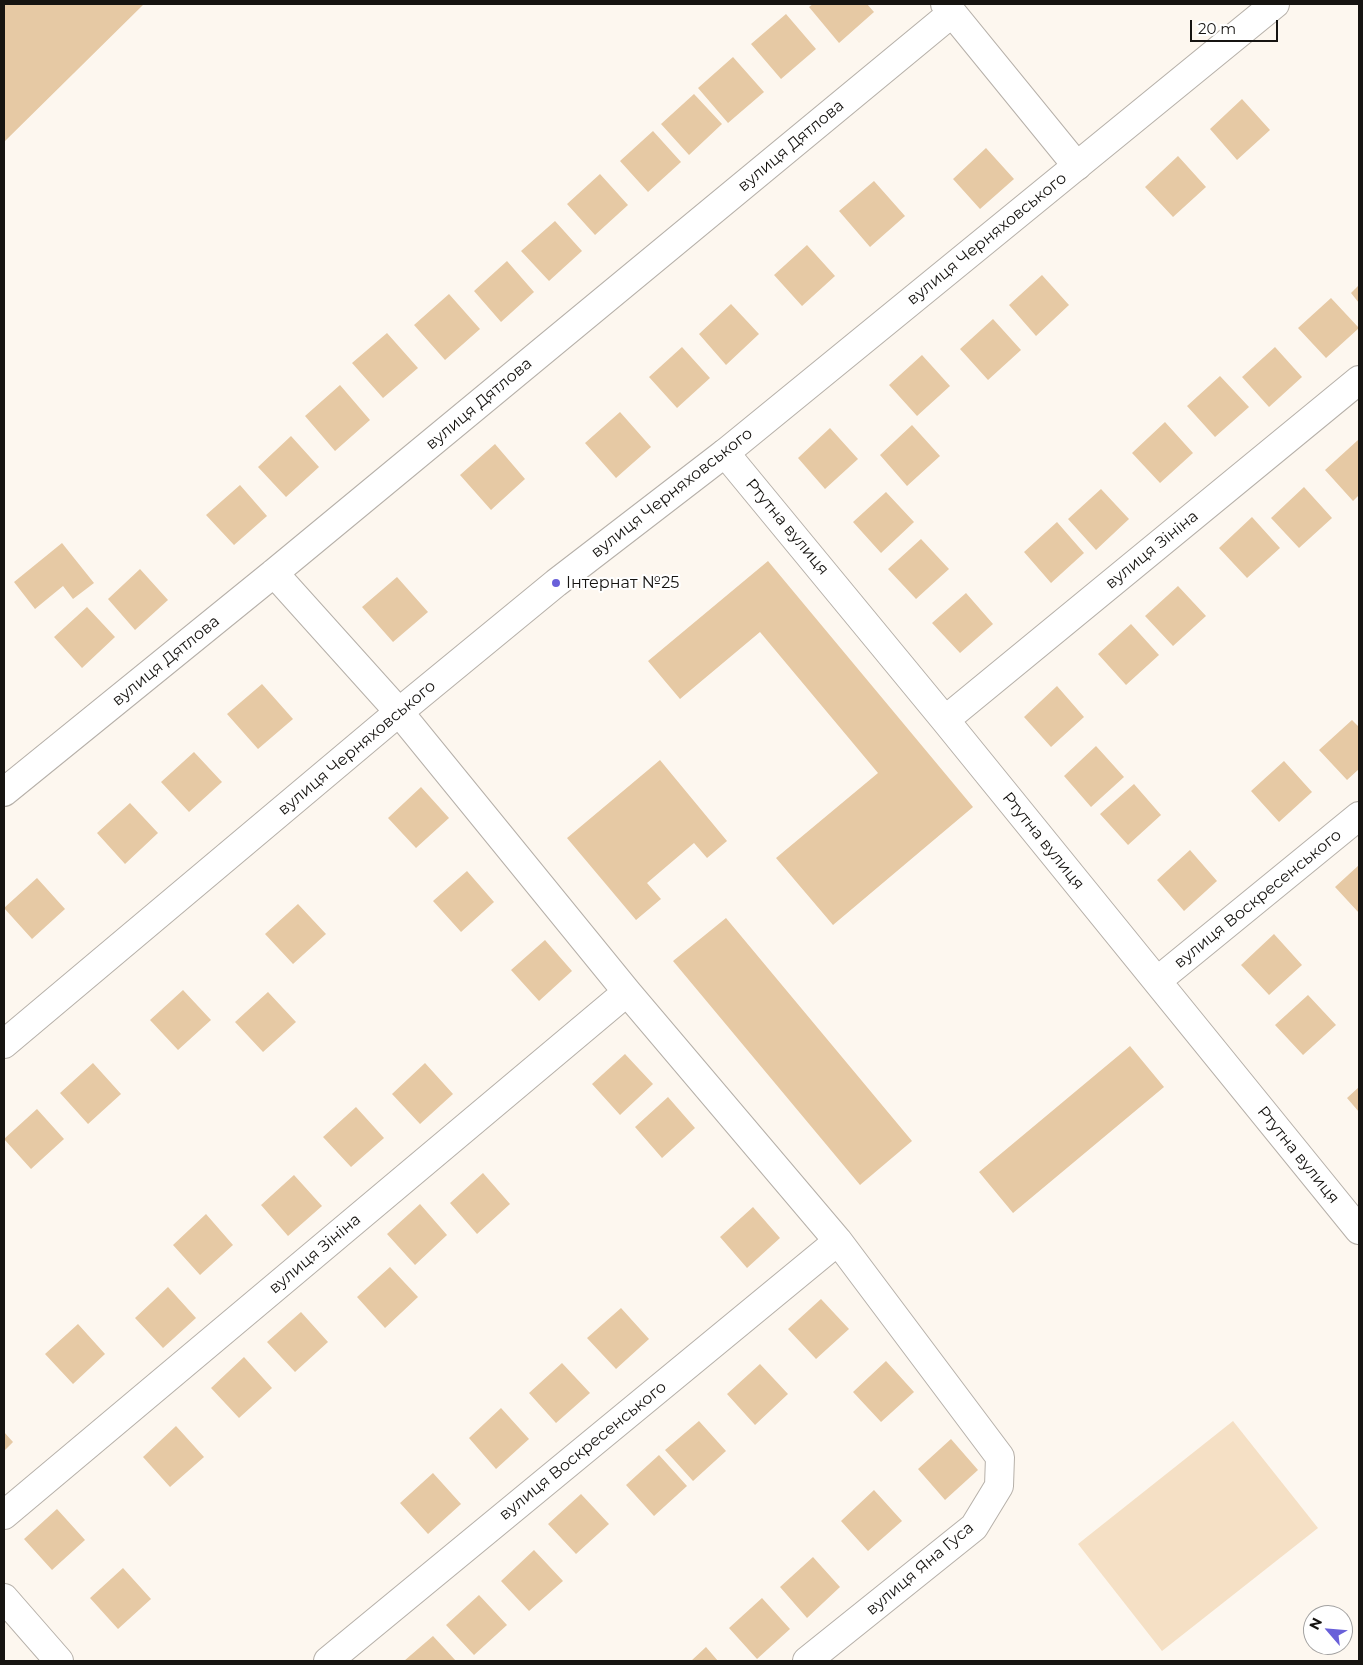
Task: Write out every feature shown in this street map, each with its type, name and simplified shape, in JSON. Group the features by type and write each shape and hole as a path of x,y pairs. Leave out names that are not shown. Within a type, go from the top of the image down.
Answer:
{"street":[{"name":"вулиця Черняховського","path":"4,1044 399,712 556,583 725,453 1275,4"},
{"path":"949,8 1077,166"},
{"name":"вулиця Дятлова","path":"4,792 274,574 949,8"},
{"name":"вулиця Зініна","path":"945,720 1359,380"},
{"name":"Ртутна вулиця","path":"725,453 945,720 1157,982 1356,1218"},
{"path":"274,574 399,712 627,992 838,1240"},
{"name":"вулиця Воскресенського","path":"1157,982 1359,816"},
{"name":"вулиця Зініна","path":"4,1515 627,992"},
{"name":"вулиця Воскресенського","path":"328,1661 838,1240"},
{"name":"вулиця Яна Гуса","path":"807,1661 974,1527 999,1486 1000,1457 838,1240"},
{"path":"4,1598 59,1661"}],"shaded area":[{"path":"1233,1421 1318,1528 1162,1651 1078,1544"}],"building":[{"path":"4,4 144,4 4,142"},
{"path":"813,4 867,4 874,12 839,43 809,7"},
{"path":"786,14 816,49 781,79 751,44"},
{"path":"733,57 764,92 728,123 698,88"},
{"path":"694,94 722,124 689,155 661,124"},
{"path":"1242,99 1270,130 1237,160 1210,129"},
{"path":"653,131 681,162 648,192 620,161"},
{"path":"986,148 1014,179 980,209 953,179"},
{"path":"1178,156 1206,187 1173,217 1145,187"},
{"path":"600,174 628,205 595,235 567,204"},
{"path":"874,181 905,216 870,247 839,211"},
{"path":"555,221 582,251 549,281 521,251"},
{"path":"807,245 835,276 802,306 774,275"},
{"path":"507,261 534,292 501,322 474,291"},
{"path":"1042,275 1069,305 1036,336 1009,305"},
{"path":"1359,285 1359,303 1351,293"},
{"path":"449,294 480,329 445,360 414,325"},
{"path":"1331,298 1359,328 1326,358 1298,328"},
{"path":"731,304 759,334 726,365 699,334"},
{"path":"993,319 1021,350 988,380 960,349"},
{"path":"387,333 418,368 383,398 352,363"},
{"path":"682,347 710,378 677,408 649,377"},
{"path":"1275,347 1302,377 1269,407 1242,377"},
{"path":"922,355 950,386 917,416 889,385"},
{"path":"1220,376 1249,407 1215,437 1187,406"},
{"path":"340,385 370,420 335,451 305,416"},
{"path":"620,412 651,447 616,478 585,443"},
{"path":"1165,422 1193,453 1160,483 1132,453"},
{"path":"912,425 940,456 907,486 880,455"},
{"path":"830,428 858,459 825,489 798,458"},
{"path":"291,436 319,467 286,497 258,467"},
{"path":"1358,440 1359,495 1353,501 1325,470"},
{"path":"495,444 525,479 491,510 460,475"},
{"path":"240,485 267,516 234,545 206,515"},
{"path":"1304,487 1332,518 1299,548 1271,518"},
{"path":"1101,489 1129,519 1096,550 1068,519"},
{"path":"886,492 914,522 881,553 853,522"},
{"path":"1252,517 1280,548 1247,578 1219,548"},
{"path":"1057,522 1084,553 1051,583 1024,552"},
{"path":"921,539 949,569 916,599 888,569"},
{"path":"62,543 94,583 73,599 63,586 35,609 14,582"},
{"path":"768,561 973,807 833,925 776,858 878,773 760,632 680,699 648,661"},
{"path":"140,569 168,600 135,630 108,599"},
{"path":"397,577 428,612 393,642 362,607"},
{"path":"1178,586 1206,616 1173,646 1145,616"},
{"path":"966,593 993,624 960,653 932,623"},
{"path":"87,607 115,637 82,668 54,637"},
{"path":"1131,624 1159,655 1126,685 1098,654"},
{"path":"262,684 293,719 258,749 227,714"},
{"path":"1057,686 1084,717 1051,747 1024,717"},
{"path":"1352,720 1359,727 1359,769 1347,780 1319,750"},
{"path":"1096,746 1124,777 1091,807 1064,776"},
{"path":"194,752 222,782 189,812 161,782"},
{"path":"660,760 727,841 707,858 694,843 647,883 661,899 636,920 567,838"},
{"path":"1284,761 1312,792 1279,822 1251,791"},
{"path":"1134,784 1161,815 1128,845 1100,814"},
{"path":"421,787 449,818 416,848 388,818"},
{"path":"130,803 158,833 125,864 97,833"},
{"path":"1190,850 1217,881 1184,911 1157,880"},
{"path":"1359,865 1359,913 1335,887"},
{"path":"467,871 494,902 461,932 433,901"},
{"path":"37,878 65,909 32,939 4,908"},
{"path":"298,904 326,934 293,964 265,934"},
{"path":"726,918 912,1141 860,1185 673,961"},
{"path":"1274,934 1302,965 1269,995 1241,965"},
{"path":"545,940 572,971 539,1001 511,970"},
{"path":"183,990 211,1020 178,1050 150,1020"},
{"path":"268,992 296,1022 263,1052 235,1022"},
{"path":"1308,995 1336,1025 1303,1055 1275,1025"},
{"path":"1130,1046 1164,1087 1013,1213 979,1172"},
{"path":"625,1054 653,1084 620,1115 592,1084"},
{"path":"93,1063 121,1094 88,1124 60,1093"},
{"path":"425,1063 453,1094 420,1124 392,1094"},
{"path":"1359,1087 1359,1112 1347,1098"},
{"path":"668,1097 695,1128 662,1158 635,1127"},
{"path":"356,1107 384,1138 351,1167 323,1137"},
{"path":"37,1109 64,1139 31,1169 4,1139"},
{"path":"483,1173 510,1204 477,1234 450,1203"},
{"path":"294,1175 322,1206 288,1236 261,1205"},
{"path":"420,1204 447,1235 415,1265 387,1234"},
{"path":"753,1207 780,1238 747,1268 720,1237"},
{"path":"206,1214 233,1245 200,1275 173,1245"},
{"path":"390,1267 418,1297 385,1328 357,1297"},
{"path":"168,1287 196,1318 163,1348 135,1318"},
{"path":"821,1299 849,1329 816,1359 788,1329"},
{"path":"621,1308 649,1339 616,1369 587,1338"},
{"path":"301,1312 328,1342 295,1372 267,1342"},
{"path":"78,1324 105,1354 73,1384 45,1354"},
{"path":"244,1357 272,1388 239,1418 211,1388"},
{"path":"886,1361 914,1392 881,1422 853,1392"},
{"path":"562,1363 590,1393 556,1423 529,1393"},
{"path":"760,1364 788,1394 755,1425 727,1394"},
{"path":"501,1408 529,1439 496,1469 469,1438"},
{"path":"699,1421 726,1451 693,1481 665,1450"},
{"path":"176,1426 204,1457 170,1487 143,1457"},
{"path":"4,1432 13,1442 4,1451"},
{"path":"951,1439 978,1470 945,1500 918,1469"},
{"path":"659,1455 687,1486 654,1516 626,1485"},
{"path":"433,1473 461,1504 428,1534 400,1503"},
{"path":"874,1490 902,1521 868,1551 841,1521"},
{"path":"581,1494 609,1524 576,1554 548,1524"},
{"path":"57,1509 85,1540 52,1570 24,1539"},
{"path":"534,1550 563,1581 529,1611 501,1581"},
{"path":"813,1557 840,1587 807,1618 780,1587"},
{"path":"123,1568 151,1599 118,1629 90,1598"},
{"path":"479,1595 507,1625 474,1655 446,1625"},
{"path":"762,1598 790,1629 757,1659 729,1628"},
{"path":"433,1636 456,1661 404,1661"},
{"path":"706,1647 718,1661 691,1661"}],"place":[{"name":"Інтернат №25","path":"556,583"}]}
